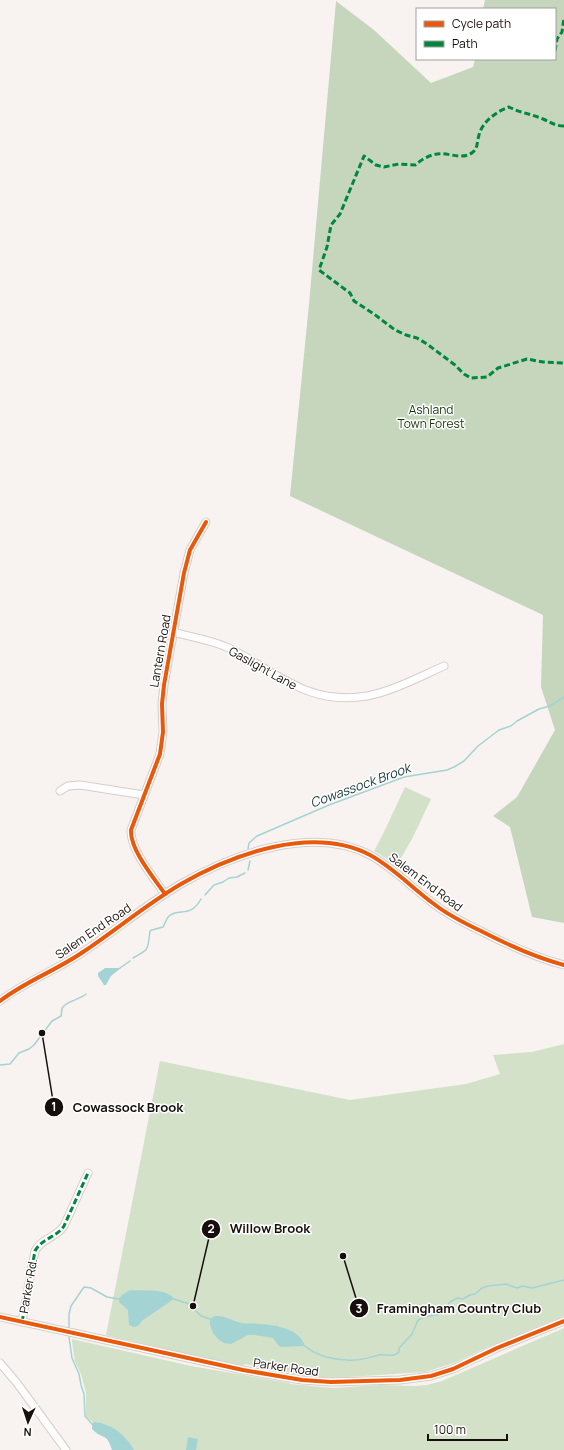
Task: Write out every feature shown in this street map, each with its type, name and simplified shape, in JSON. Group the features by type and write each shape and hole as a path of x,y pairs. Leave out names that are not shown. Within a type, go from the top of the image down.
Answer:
{"street":[{"name":"Lantern Road","path":"165,894 134,848 131,836 132,825 158,763 162,745 164,685 186,561 194,541 206,522"},
{"name":"Gaslight Lane","path":"173,632 222,646 293,685 316,694 330,696 355,697 375,694 444,666"},
{"path":"60,791 68,786 80,784 144,795"},
{"name":"Salem End Road","path":"0,1001 79,955 165,894 207,870 271,848 304,842 335,844 357,849 379,860 435,905 465,923 528,954 564,965"},
{"name":"Parker Rd.","path":"22,1322 35,1251 40,1244 58,1233 64,1226 88,1172"},
{"name":"Parker Road","path":"0,1317 243,1370 302,1380 343,1382 404,1380 431,1376 453,1369 497,1348 564,1321"},
{"path":"0,1362 66,1450"}],"green space":[{"name":"Ashland Town Forest","path":"485,0 564,0 564,923 532,917 510,827 493,816 517,797 555,730 541,687 543,615 290,496 336,1 374,30 431,83 473,67 475,60 556,60 556,8 483,8"},
{"path":"405,787 431,799 413,837 397,865 374,851"},
{"path":"564,1044 564,1316 488,1347 454,1363 425,1372 332,1378 295,1375 292,1373 244,1364 243,1367 106,1335 160,1061 350,1100 466,1084 500,1074 493,1055 532,1052"},
{"path":"564,1328 564,1450 116,1450 101,1430 86,1416 86,1393 81,1374 75,1362 72,1342 72,1339 191,1366 291,1384 333,1388 380,1385 415,1386 427,1385 442,1381"}],"water":[{"path":"105,968 121,968 111,976 106,985 104,985 98,976 98,973"},
{"path":"130,1290 147,1290 166,1293 171,1295 174,1299 143,1320 138,1326 134,1327 129,1325 128,1310 119,1302 122,1295"},
{"path":"215,1316 222,1316 242,1323 287,1329 298,1336 305,1346 281,1347 273,1338 255,1335 248,1335 231,1344 224,1343 213,1333 210,1325 210,1319"},
{"path":"94,1422 107,1425 117,1431 126,1439 134,1450 112,1450 106,1438 92,1429 92,1424"},
{"path":"188,1437 198,1439 196,1450 186,1450"}],"waterway":[{"name":"Cowassock Brook","path":"248,849 249,843 257,836 329,805 404,777 447,770 454,767 464,761 478,746 499,730 511,726 517,721 539,709 550,706 564,697"},
{"name":"Cowassock Brook","path":"248,870 250,861"},
{"name":"Cowassock Brook","path":"205,895 214,885 245,873"},
{"name":"Cowassock Brook","path":"133,958 147,948 150,931 163,927 169,916 177,912 189,911 193,909 201,899"},
{"name":"Cowassock Brook","path":"120,968 130,961"},
{"name":"Cowassock Brook","path":"0,1065 10,1064 19,1053 34,1045 52,1021 61,1016 62,1009 65,1005 86,994"},
{"path":"305,1346 322,1356 342,1360 358,1360 379,1355 394,1355 399,1352 399,1348 412,1334 418,1320 424,1317 441,1314 450,1302 457,1298 463,1299 488,1286 506,1284 517,1288 523,1286 532,1288 564,1280"},
{"path":"69,1328 69,1314 71,1306 84,1287 91,1288 107,1297 119,1299"},
{"path":"174,1299 189,1304 201,1316 210,1319"},
{"path":"69,1337 72,1358 79,1374 84,1394 85,1416 92,1424"}],"marked path":[{"path":"556,45 557,39 562,32 564,18"},
{"path":"564,126 555,125 539,117 517,111 509,107 495,114 487,121 478,137 476,148 469,155 460,156 437,154 431,155 415,165 399,164 384,167 376,165 364,156 340,214 331,225 327,247 319,270 350,293 354,301 395,330 417,338 427,344 471,378 487,377 498,368 527,359 543,362 564,363"},
{"path":"22,1322 35,1251 41,1244 61,1230 64,1226 88,1173"}],"cycle path":[{"path":"165,894 138,855 134,846 131,830 160,754 163,732 162,704 164,685 184,573 190,550 206,522"},
{"path":"0,1001 20,987 73,958 95,944 181,884 224,863 248,854 273,847 298,843 323,843 347,846 370,855 379,860 439,908 456,919 521,950 564,965"},
{"path":"0,1317 243,1370 302,1380 331,1382 400,1380 431,1376 453,1369 497,1348 564,1321"}],"place":[{"name":"Cowassock Brook","path":"42,1033"},
{"name":"Framingham Country Club","path":"343,1256"},
{"name":"Willow Brook","path":"193,1306"}]}
